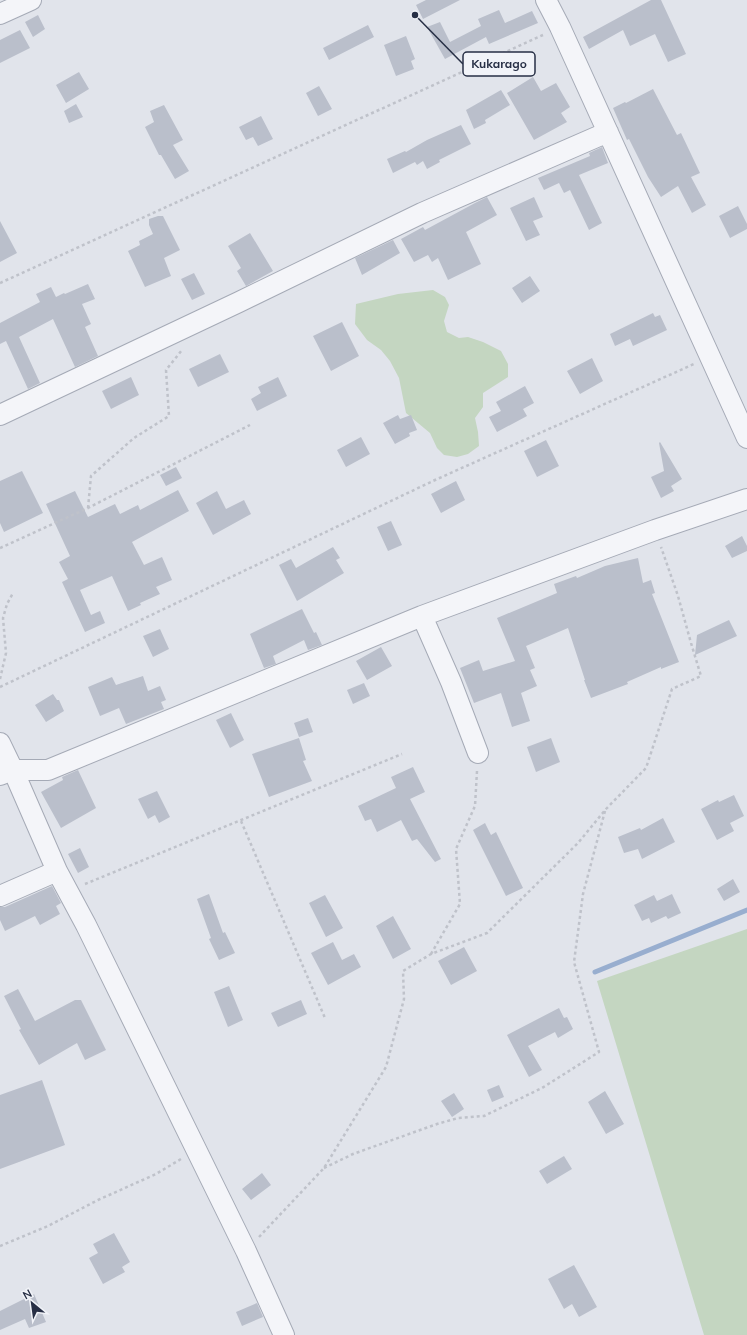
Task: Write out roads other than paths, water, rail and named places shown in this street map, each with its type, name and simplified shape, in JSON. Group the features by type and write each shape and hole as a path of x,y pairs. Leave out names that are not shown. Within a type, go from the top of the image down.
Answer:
{"street":[{"path":"0,14 31,0"},
{"path":"546,0 560,27 747,438"},
{"path":"0,415 240,302 422,213 608,132"},
{"path":"7,772 48,770 422,616 655,530 747,499"},
{"path":"422,616 452,682 478,753"},
{"path":"0,743 7,772 194,1144 246,1251 284,1335"},
{"path":"0,896 57,871"}],"waterway":[{"path":"595,972 747,910"}],"place":[{"name":"Kukarago","path":"415,15"}]}
